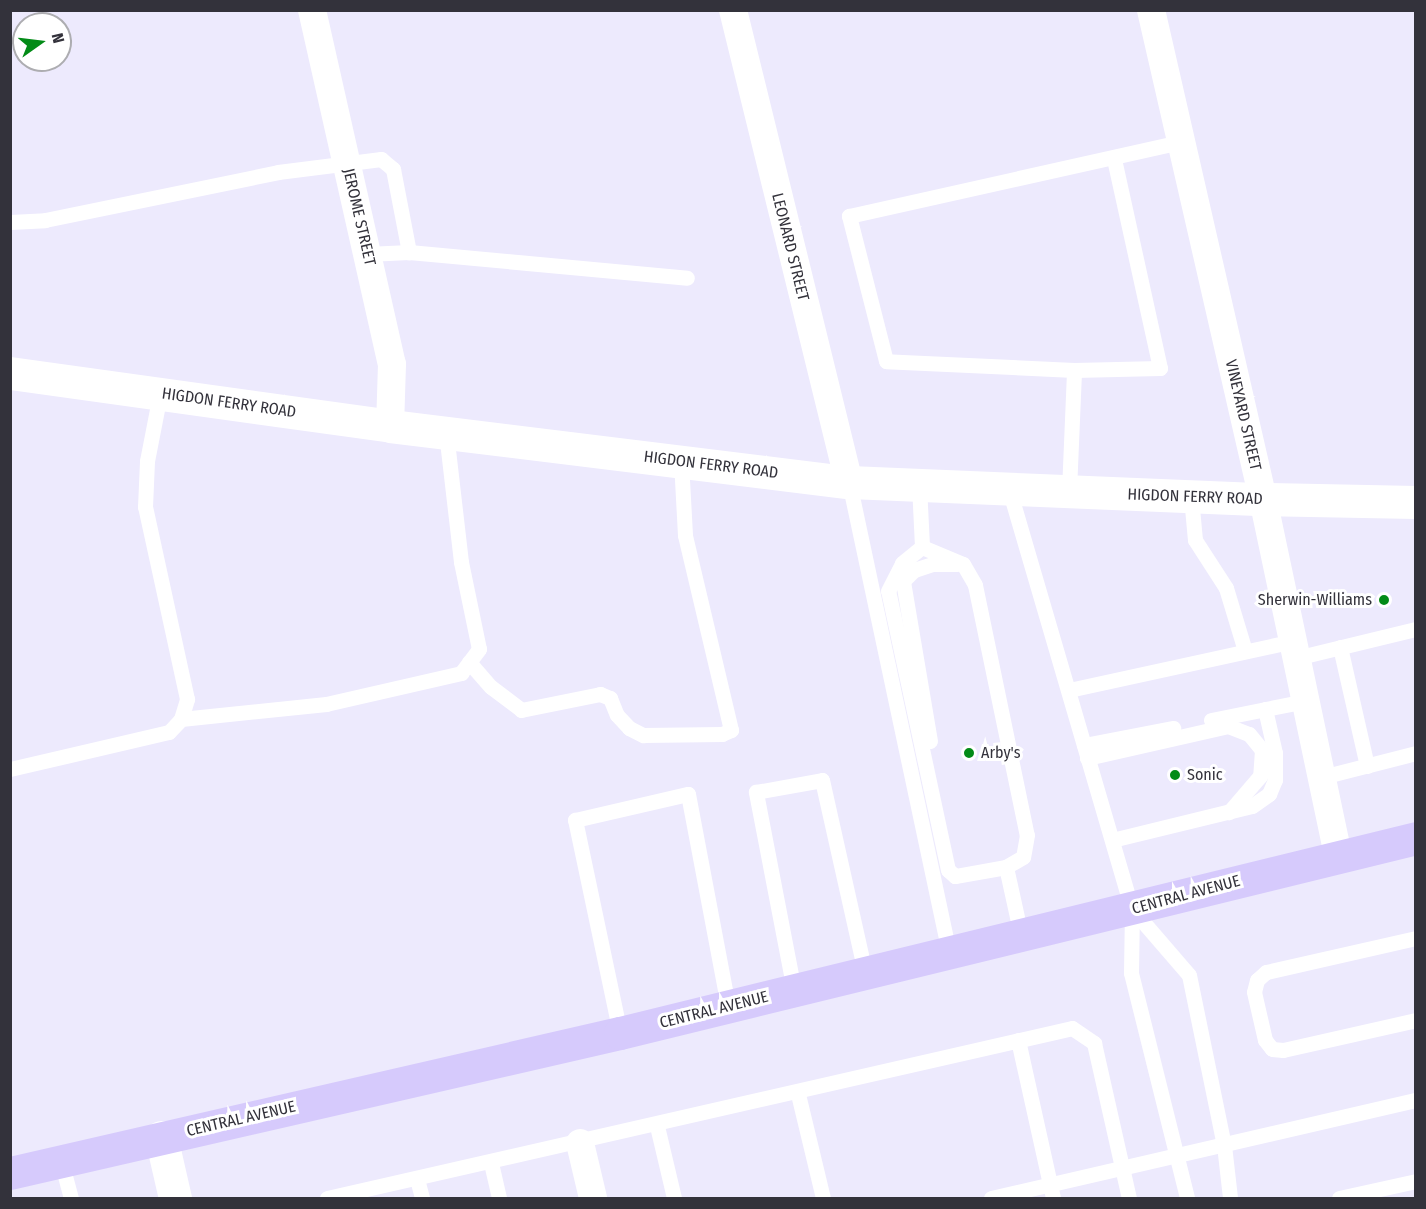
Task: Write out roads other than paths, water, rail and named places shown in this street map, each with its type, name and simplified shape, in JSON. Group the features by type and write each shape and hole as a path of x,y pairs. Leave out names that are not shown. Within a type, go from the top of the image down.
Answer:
{"main road":[{"name":"HIGDON FERRY ROAD","path":"10,373 390,426 849,482 1263,500 1416,502"},
{"name":"CENTRAL AVENUE","path":"10,1173 620,1033 1132,909 1338,855 1416,838"},
{"path":"161,1137 175,1198"}],"street":[{"name":"JEROME STREET","path":"312,10 392,363 390,426"},
{"name":"LEONARD STREET","path":"733,10 849,482"},
{"name":"VINEYARD STREET","path":"1151,10 1263,500 1338,855"},
{"path":"580,1143 594,1198"}],"lane":[{"path":"1114,158 1160,368 1074,370 886,361 849,216 1181,142"},
{"path":"10,222 45,220 278,172 381,159 393,170 409,252"},
{"path":"367,254 409,252 687,278"},
{"path":"1069,491 1074,370"},
{"path":"10,769 169,732 182,719 187,699 144,507 147,460 160,394"},
{"path":"182,719 326,704 461,672 479,649 461,562 446,433"},
{"path":"469,662 491,687 521,710 600,694 610,698 629,728 643,735 722,734 731,730 684,535 681,462"},
{"path":"849,482 949,953"},
{"path":"919,485 922,547"},
{"path":"1009,489 1132,909 1131,973 1186,1198"},
{"path":"1191,497 1195,540 1226,588 1245,651"},
{"path":"922,547 963,564 975,585 1028,835 1023,857 1006,867 968,875 955,876 948,870 888,591 902,563 922,547"},
{"path":"963,564 932,564 914,570 903,581 938,782 957,864 968,875"},
{"path":"1069,690 1245,651 1340,647 1416,629"},
{"path":"1340,647 1367,765"},
{"path":"1086,752 1305,701"},
{"path":"1112,840 1252,806 1269,794 1275,780 1275,753 1265,709"},
{"path":"1086,752 1228,726 1249,734 1262,750 1260,776 1229,812"},
{"path":"1322,777 1416,753"},
{"path":"794,990 756,792 822,780 865,973"},
{"path":"620,1033 575,820 688,794 728,1006"},
{"path":"1006,867 1021,935"},
{"path":"1132,909 1189,975 1224,1145 1230,1198"},
{"path":"1416,938 1266,972 1257,980 1254,992 1265,1040 1272,1049 1283,1050 1416,1020"},
{"path":"327,1198 798,1094 1072,1028 1094,1043 1129,1198"},
{"path":"1018,1040 1052,1192"},
{"path":"798,1094 823,1198"},
{"path":"991,1198 1052,1192 1122,1169 1416,1100"},
{"path":"657,1126 674,1198"},
{"path":"61,1161 71,1198"},
{"path":"491,1163 499,1198"},
{"path":"417,1179 422,1198"},
{"path":"1339,1198 1416,1180"}],"place":[{"name":"Sherwin-Williams","path":"1384,600"},
{"name":"Arby's","path":"969,753"},
{"name":"Sonic","path":"1175,775"}]}
